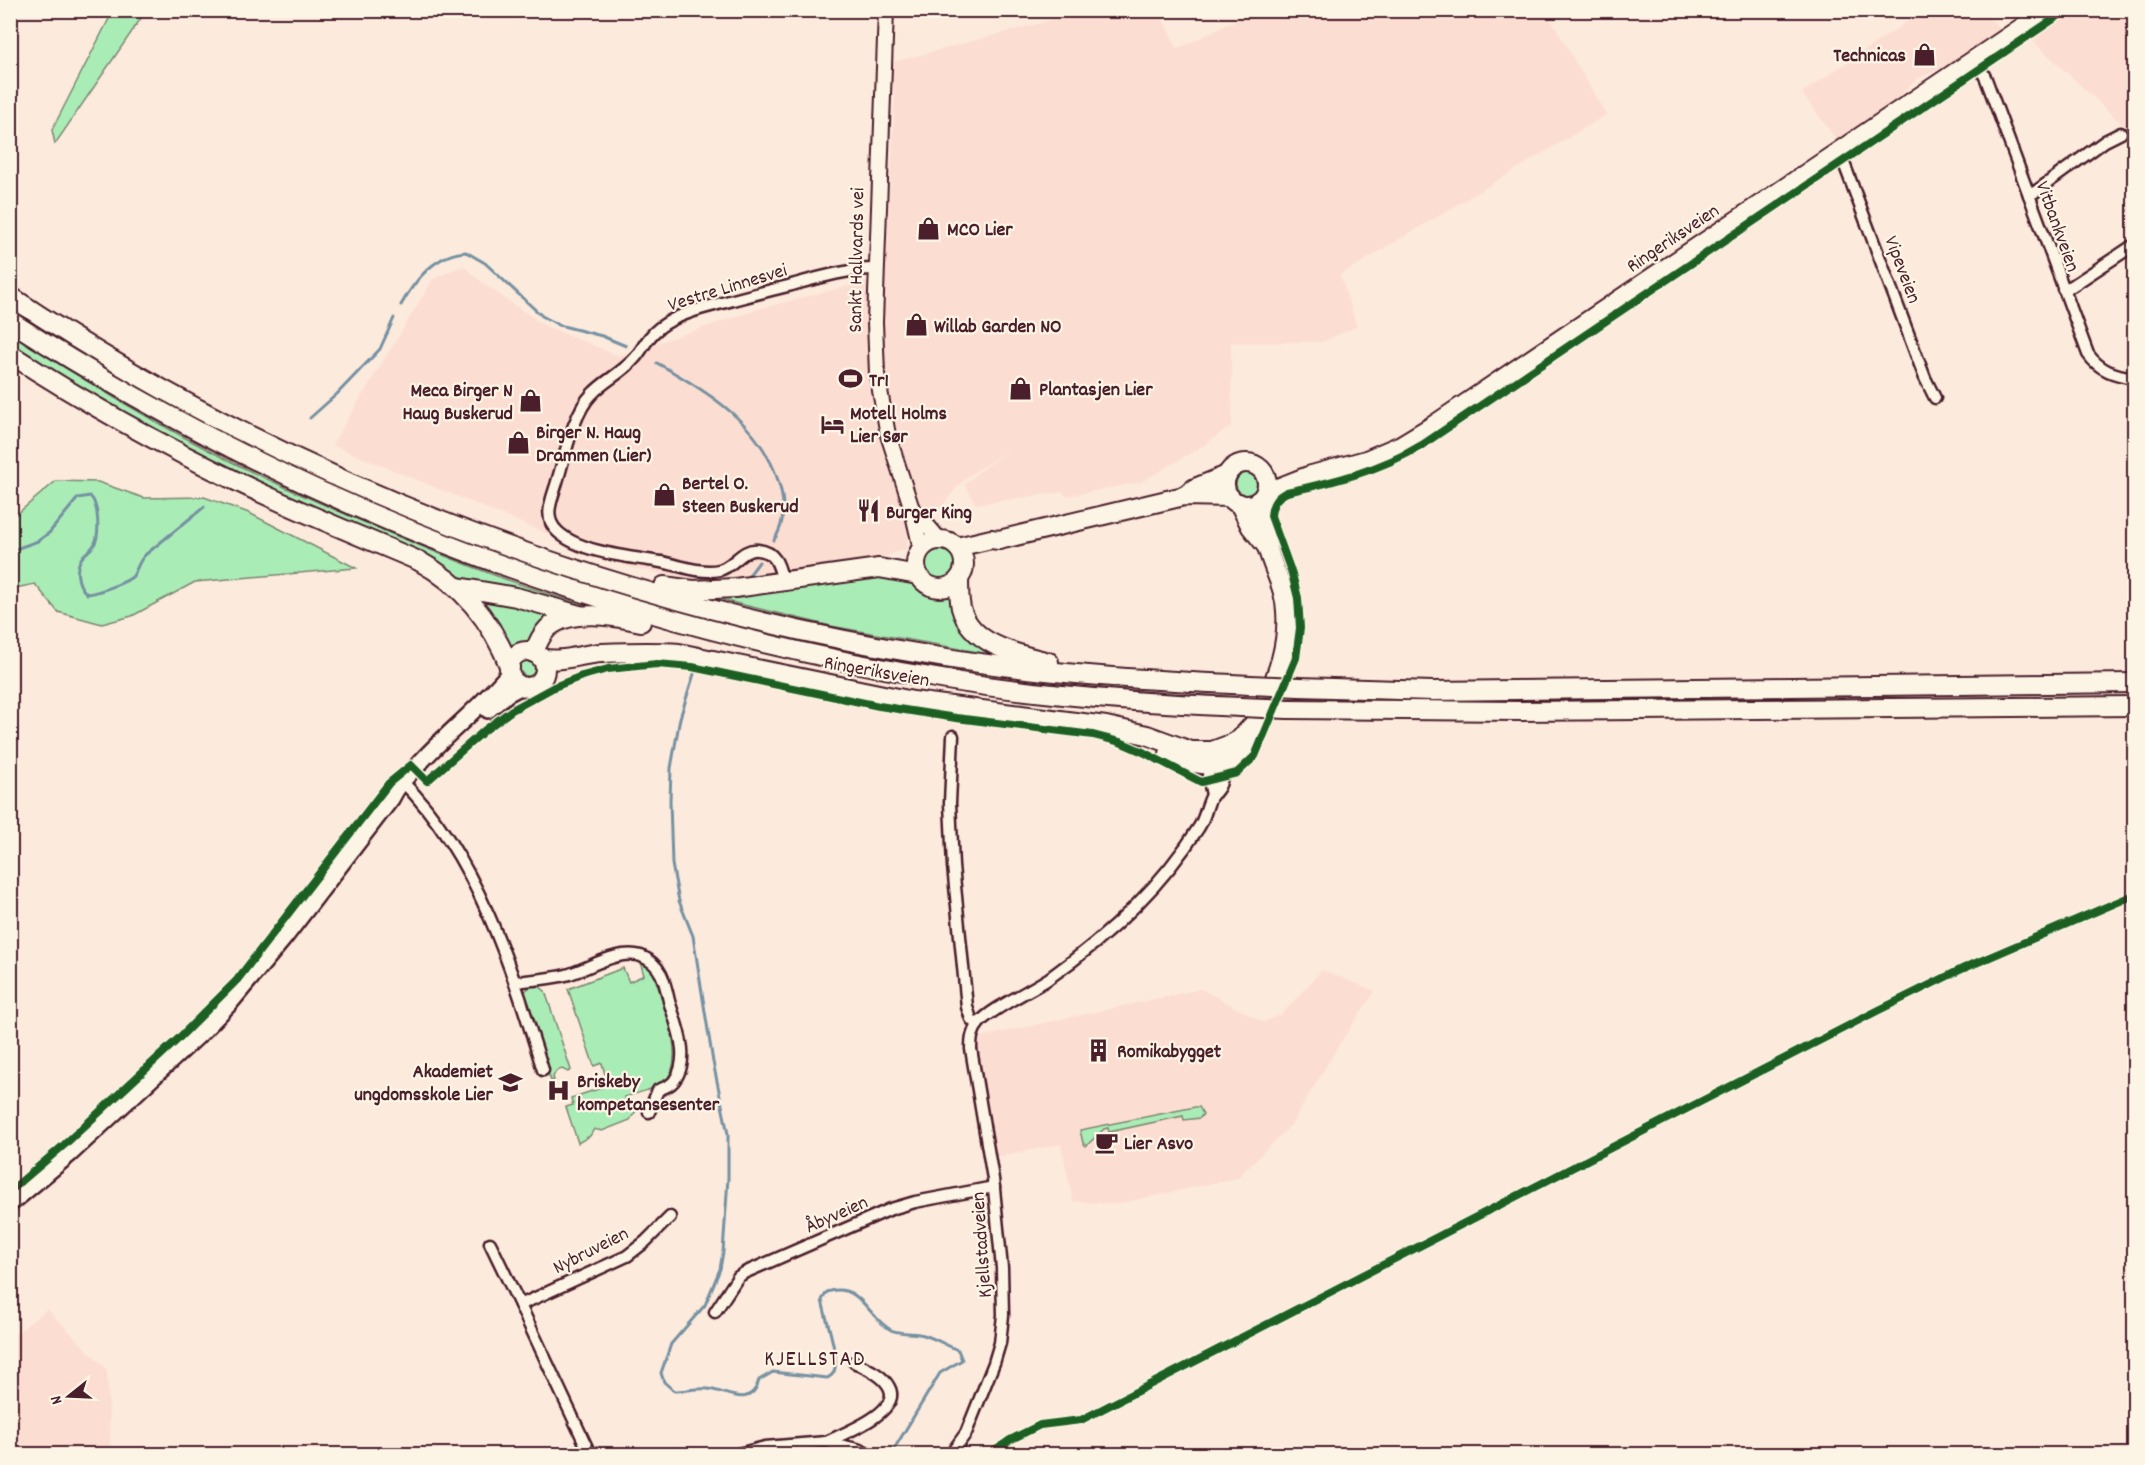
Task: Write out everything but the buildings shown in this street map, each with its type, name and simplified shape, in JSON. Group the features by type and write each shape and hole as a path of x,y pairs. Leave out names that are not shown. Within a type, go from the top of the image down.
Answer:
{"highway":[{"name":"Ringeriksveien","path":"539,662 603,659 615,654 648,651 687,654 875,694 1106,726 1147,735 1214,759 1240,739 1259,718 1280,668 1286,644 1286,611 1282,588 1267,547 1262,497 1308,476 1366,460 1425,431 2048,10"},
{"path":"10,296 102,354 222,421 324,471 461,528 586,573 757,621 882,648 974,662 1116,678 1250,686 1433,691 2134,684"},
{"path":"10,321 175,420 345,503 438,542 507,568 629,608 731,636 821,657 962,682 1039,692 1134,701 1288,709 1519,711 2134,706"},
{"path":"10,354 90,402 242,484 436,570 458,587 484,618 514,675 532,686 537,684 541,637 551,626 581,616"},
{"path":"999,540 928,543 920,552 916,565 918,575 925,583 935,588 951,586 980,552 999,540 1184,496 1234,500 1249,504 1262,497 1267,483 1263,473 1253,465 1245,463 1236,466 1227,475 1194,488 1184,496"},
{"name":"Ringeriksveien","path":"1263,473 1308,476"},
{"path":"1227,475 1226,487 1234,500"},
{"name":"Ringeriksveien","path":"1234,500 1267,547"},
{"path":"948,543 962,553 960,600 964,618 982,638 1017,653 1056,664 1097,669 1116,678"},
{"path":"879,568 888,562 920,552"},
{"path":"586,573 612,572 656,584 693,590 735,588 879,568 918,575"},
{"path":"458,587 516,597 581,616 631,620 696,636 731,636"},
{"path":"514,675 513,659 520,653 539,662"}],"main road":[{"name":"Sankt Hallvards vei","path":"886,10 875,322 880,399 893,455 911,506 920,552"},
{"name":"Sankt Hallvards vei","path":"911,506 948,543"},
{"path":"10,1204 71,1153 230,1003 285,937 391,799 507,694 514,675"}],"street":[{"name":"Vitbankveien","path":"1976,59 1986,79 2075,325 2092,360 2110,374 2134,378"},
{"path":"2029,195 2105,141 2121,133"},
{"name":"Vipeveien","path":"1838,153 1845,166 1925,378 1935,398"},
{"path":"2063,289 2072,286 2134,245"},
{"name":"Vestre Linnesvei","path":"783,582 778,563 767,553 758,550 748,551 721,570 695,570 661,562 628,558 582,545 568,540 553,527 549,519 550,504 572,434 585,403 591,394 633,360 660,327 701,309 854,269 876,269"},
{"path":"953,736 950,803 957,909 967,1007 971,1018 977,1025 985,1017 1064,968 1119,921 1163,874 1199,828 1212,795 1214,759"},
{"path":"405,784 442,830 474,885 494,927 515,982 543,1070"},
{"path":"515,982 566,975 622,955 643,957 653,964 661,975 678,1030 682,1058 680,1070 674,1080 668,1086 658,1090 648,1112"},
{"name":"Kjellstadveien","path":"951,1455 961,1442 994,1363 1000,1343 1003,1296 994,1187 971,1049 972,1033 977,1025"},
{"name":"Åbyveien","path":"715,1312 738,1278 744,1273 891,1209 915,1202 994,1187"},
{"name":"Nybruveien","path":"520,1305 627,1256 670,1217"},
{"path":"490,1243 590,1455"},
{"path":"826,1442 873,1420 890,1400 889,1385 874,1372 854,1362"},
{"path":"738,1455 765,1448 826,1442 857,1449 871,1455"}],"shaded area":[{"path":"2073,10 2134,11 2134,135 2034,42 2043,31"},
{"path":"1086,11 1159,11 1177,49 1255,11 1546,11 1606,115 1340,275 1357,326 1322,342 1231,342 1232,425 1201,447 1141,482 1066,496 1062,492 976,504 965,485 1008,450 970,475 943,505 908,518 907,548 873,561 711,584 629,567 332,445 434,278 463,266 484,284 545,326 619,356 759,309 863,282 885,282 895,98 890,63"},
{"path":"1923,11 1981,11 2009,37 1917,79 1879,116 1839,143 1802,93"},
{"path":"1322,970 1375,991 1338,1046 1291,1125 1237,1178 1116,1204 1073,1201 1061,1144 994,1157 970,1055 978,1039 1201,989 1263,1022 1281,1015"},
{"path":"47,1309 107,1370 111,1454 11,1454 11,1338"}],"green space":[{"path":"113,11 146,11 55,144 52,130"},
{"path":"10,333 136,411 258,475 468,565 598,610 480,588 172,443 11,347"},
{"path":"1247,473 1255,476 1258,484 1255,492 1247,495 1239,492 1236,484 1239,476"},
{"path":"56,481 98,482 144,498 204,497 249,513 356,568 195,582 132,616 102,624 58,612 35,584 10,589 11,519"},
{"path":"940,550 951,554 955,565 951,576 940,580 929,576 925,565 929,554"},
{"path":"869,578 908,579 928,593 949,595 986,646 984,653 831,626 710,597"},
{"path":"475,596 559,615 545,623 528,642 512,651"},
{"path":"528,660 536,668 528,676 520,668"},
{"path":"640,962 647,964 653,972 667,1013 674,1045 671,1072 660,1085 625,1097 626,1102 632,1101 636,1111 630,1120 602,1131 594,1129 590,1136 578,1143 566,1107 573,1105 571,1098 601,1088 607,1082 602,1063 594,1066 568,989 623,968 629,982 644,975"},
{"path":"532,986 540,987 545,991 571,1070 556,1071 554,1080 551,1081 523,998 526,990"},
{"path":"1199,1107 1203,1114 1200,1118 1184,1120 1183,1116 1109,1132 1108,1128 1086,1146 1083,1143 1080,1130"}],"waterway":[{"path":"401,305 427,270 445,258 466,252 485,263 542,316 559,325 602,336 626,346"},
{"path":"310,418 337,394 380,349 394,318"},
{"path":"657,363 715,399 748,429 761,446 772,465 783,501 782,521 774,540"},
{"path":"10,551 38,541 49,533 78,498 90,496 97,512 97,534 94,545 81,559 78,575 83,590 87,594 93,593 133,576 145,555 204,507"},
{"path":"747,578 759,562"},
{"path":"694,674 680,718 671,768 672,864 679,901 693,936 713,1062 728,1134 728,1178 720,1269 705,1305 671,1344 661,1373 664,1382 674,1391 708,1389 744,1397 755,1389 759,1380 773,1372 827,1378 834,1372 835,1357 822,1300 827,1292 838,1290 848,1292 863,1302 891,1330 924,1335 934,1339 958,1350 962,1360 940,1373 891,1454"}],"cycle path":[{"path":"10,1191 64,1145 178,1039 237,980 389,783 411,765 427,781 485,730 512,710 554,687 582,676 608,669 657,664 692,667 879,706 1093,735 1120,742 1143,752 1201,782 1237,773 1255,756 1296,658 1300,628 1298,598 1292,574 1271,516 1274,504 1280,496 1287,492 1374,468 1422,445 2067,10"},
{"path":"991,1454 1010,1440 1040,1425 1081,1420 1962,969 2134,895"}],"place":[{"name":"Technicas","path":"1924,54"},
{"name":"MCO Lier","path":"929,228"},
{"name":"Willab Garden NO","path":"916,325"},
{"name":"Tr1","path":"851,379"},
{"name":"Plantasjen Lier","path":"1021,388"},
{"name":"Meca Birger N Haug Buskerud","path":"531,401"},
{"name":"Motell Holms Lier Sør","path":"832,424"},
{"name":"Birger N. Haug Drammen (Lier)","path":"518,443"},
{"name":"Bertel O. Steen Buskerud","path":"664,494"},
{"name":"Burger King","path":"868,511"},
{"name":"Romikabygget","path":"1099,1050"},
{"name":"Akademiet ungdomsskole Lier","path":"511,1082"},
{"name":"Briskeby kompetansesenter","path":"559,1091"},
{"name":"Lier Asvo","path":"1106,1142"}],"district":[{"name":"KJELLSTAD","path":"815,1357"}]}
